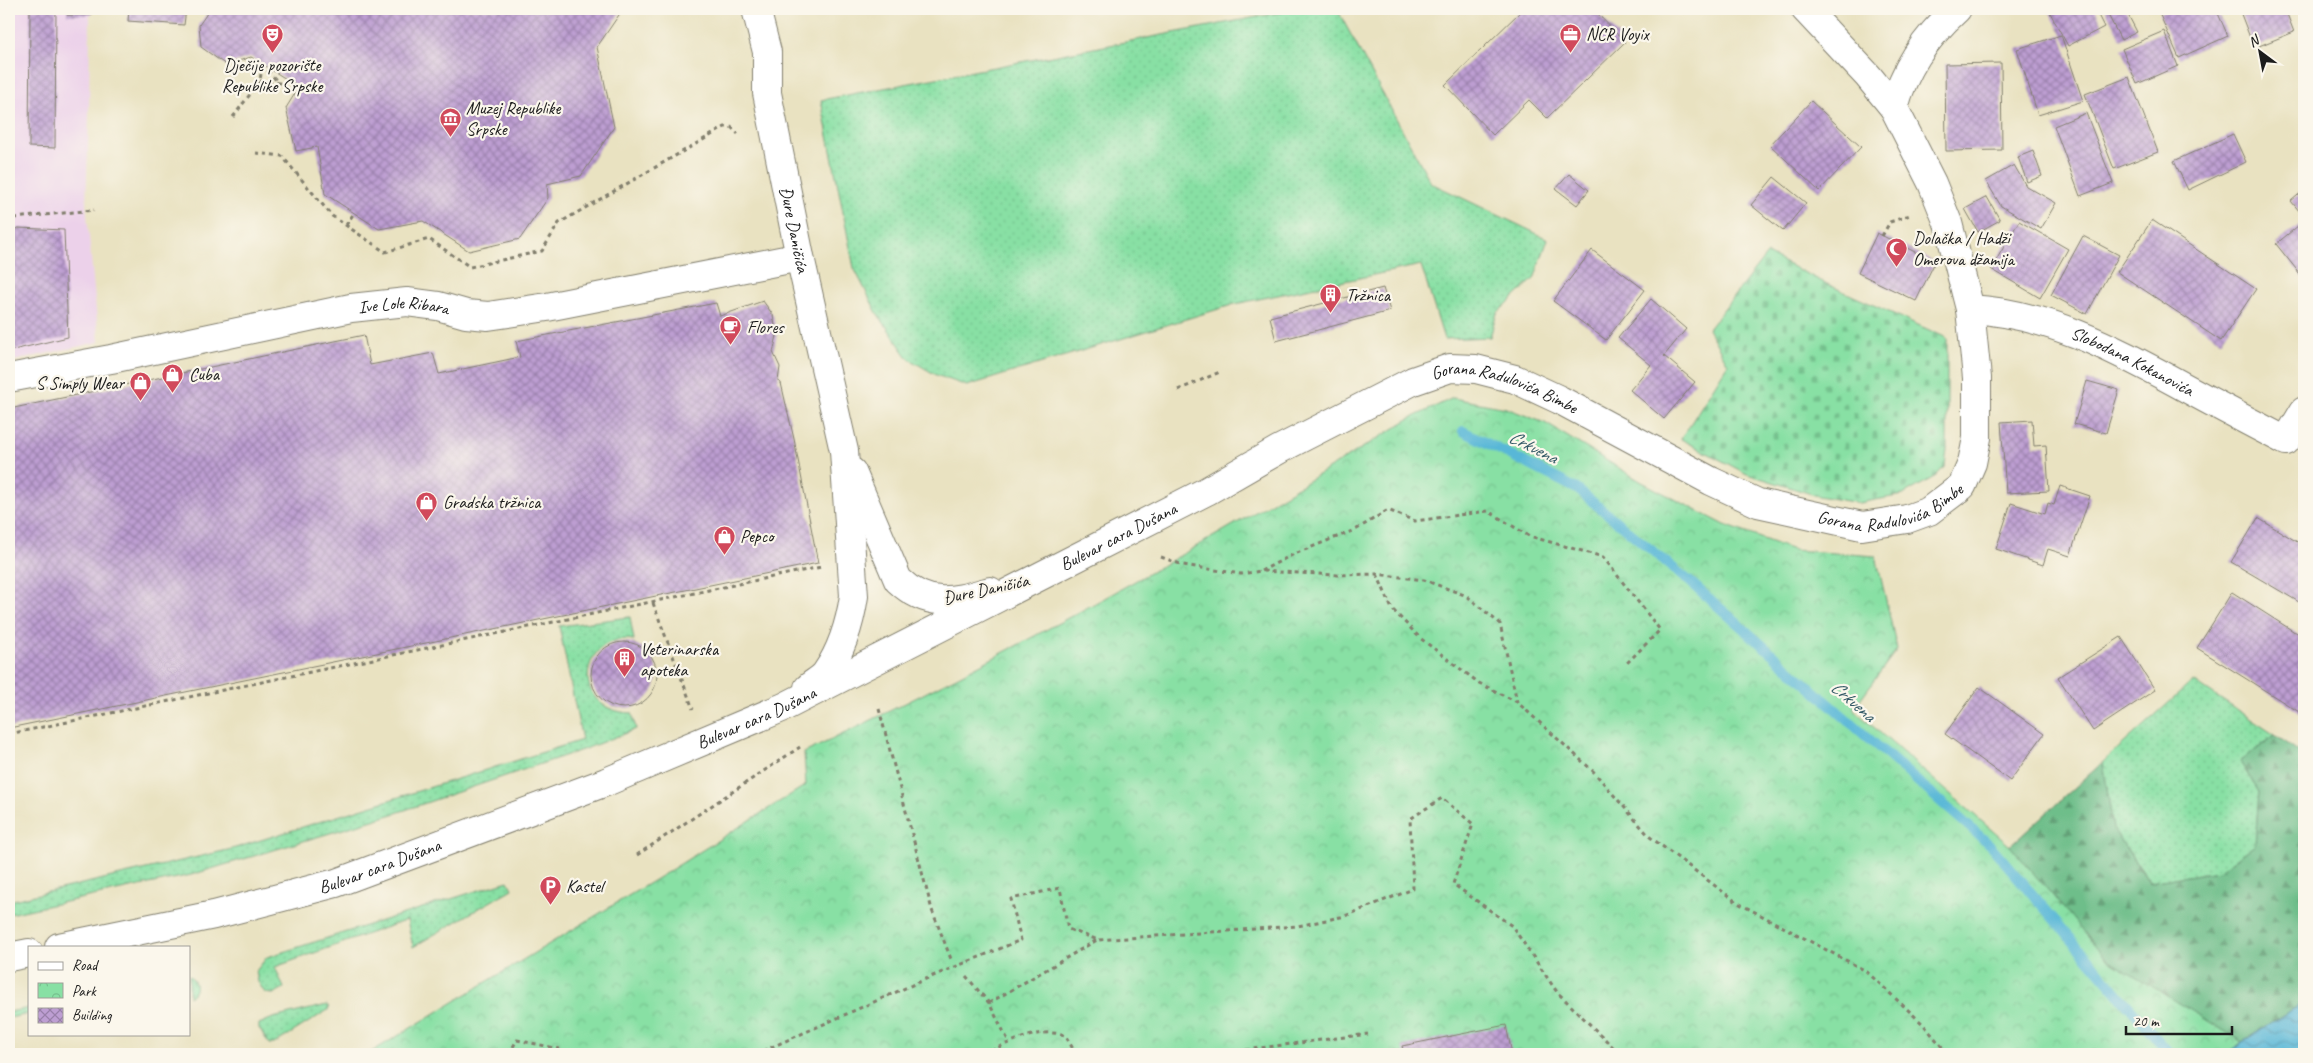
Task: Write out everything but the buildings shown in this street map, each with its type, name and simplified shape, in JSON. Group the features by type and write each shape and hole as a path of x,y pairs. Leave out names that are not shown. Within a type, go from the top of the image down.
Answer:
{"street":[{"name":"Đure Daničića","path":"756,9 767,52 767,93 800,257 844,451 854,596 846,634 825,674 784,707"},
{"name":"Gorana Radulovića Bimbe","path":"1413,382 1450,368 1476,369 1514,379 1560,400 1711,482 1758,503 1862,526 1907,520 1930,511 1962,486 1972,463 1977,438 1977,378 1970,309 1948,223 1932,183 1894,108 1868,76 1805,9"},
{"path":"1894,108 1903,80 1924,43 1957,9"},
{"name":"Ive Lole Ribara","path":"9,378 351,308 407,302 438,306 466,314 488,316 546,307 800,257"},
{"name":"Slobodana Kokanovića","path":"1970,309 1988,310 2053,324 2099,342 2286,441 2304,412"},
{"name":"Bulevar cara Dušana","path":"63,946 214,915 336,883 606,782 784,707 1207,491 1280,449 1413,382"},
{"name":"Đure Daničića","path":"844,451 898,580 910,592 928,599 942,601 962,598 1040,577"},
{"path":"9,957 28,953"}],"path":[{"path":"233,117 260,81 262,64 279,82 260,81"},
{"path":"256,153 282,156 332,216 385,252 429,239 470,267 542,251 559,224 725,127 731,127 738,134"},
{"path":"14,218 94,210"},
{"path":"346,225 354,213"},
{"path":"1178,390 1220,372"},
{"path":"1261,571 1292,555 1357,530 1388,510 1415,521 1488,512 1529,536 1603,557 1660,630 1625,665"},
{"path":"1161,557 1183,565 1241,574 1261,571 1337,575 1377,574 1424,580 1467,596 1500,624 1518,702"},
{"path":"9,734 653,603 825,566"},
{"path":"1377,574 1392,609 1420,638 1479,683 1518,702 1593,771 1650,837 1738,904 1866,971 1923,1024 1948,1054"},
{"path":"653,603 693,709"},
{"path":"879,709 932,910 951,959"},
{"path":"637,855 800,747"},
{"path":"756,1054 914,984 1021,940 1011,899 1060,888 1068,929 1098,940 1298,926 1345,916 1413,890 1410,819 1442,798 1472,824 1453,884 1512,926 1557,992 1618,1052 1623,1054"},
{"path":"989,1003 1098,940"},
{"path":"966,976 989,1003 1009,1042"},
{"path":"984,1054 1009,1042 1052,1031 1065,1035 1076,1054"},
{"path":"1214,1054 1368,1034"},
{"path":"509,1054 517,1040 560,1049 562,1054"}],"shaded area":[{"path":"9,9 90,9 86,204 99,342 9,362"}],"green space":[{"path":"1299,9 1337,9 1431,183 1548,239 1534,279 1497,313 1490,337 1444,339 1421,265 1235,304 967,386 936,375 909,359 877,313 854,268 821,100"},
{"path":"1767,254 1829,285 1947,338 1947,449 1945,466 1936,476 1903,495 1859,503 1818,496 1747,474 1681,439 1728,364 1708,329"},
{"path":"1453,398 1506,408 1545,423 1642,482 1725,525 1793,550 1876,556 1897,649 1853,709 2010,846 2106,958 2242,1042 2228,1054 368,1054 666,873 806,785 804,753 1035,636 1187,552 1409,419"},
{"path":"630,617 634,640 616,640 602,647 593,659 588,672 590,687 597,699 611,709 632,713 636,729 585,749 393,814 191,875 9,914 9,901 232,849 582,740 559,626"},
{"path":"2193,681 2275,735 2240,762 2259,792 2255,845 2219,871 2150,882 2113,829 2103,762"},
{"path":"2275,735 2304,755 2304,1002 2242,1042 2106,958 2010,846 2103,762 2113,829 2149,882 2219,871 2255,845 2259,792 2240,762"},
{"path":"508,881 512,889 413,947 407,920 275,967 284,988 273,994 265,993 258,982 256,971 267,957"},
{"path":"190,976 195,986 190,996"},
{"path":"327,1005 329,1007 328,1010 274,1044 269,1044 259,1028 259,1024 273,1018"},
{"path":"28,1008 28,1014 9,1018 9,1012"}],"water":[{"path":"2304,1002 2304,1054 2228,1054 2242,1042"}],"waterway":[{"name":"Crkvena","path":"1463,431 1577,489 1688,580 1990,845 2170,1054"}],"place":[{"name":"NCR Voyix","path":"1570,53"},
{"name":"Dječije pozorište Republike Srpske","path":"272,54"},
{"name":"Muzej Republike Srpske","path":"450,137"},
{"name":"Dolačka / Hadži Omerova džamija","path":"1897,267"},
{"name":"Tržnica","path":"1330,314"},
{"name":"Flores","path":"731,346"},
{"name":"Cuba","path":"173,393"},
{"name":"S Simply Wear","path":"140,402"},
{"name":"Gradska tržnica","path":"427,521"},
{"name":"Pepco","path":"724,555"},
{"name":"Veterinarska apoteka","path":"624,678"},
{"name":"Kastel","path":"550,905"}]}
